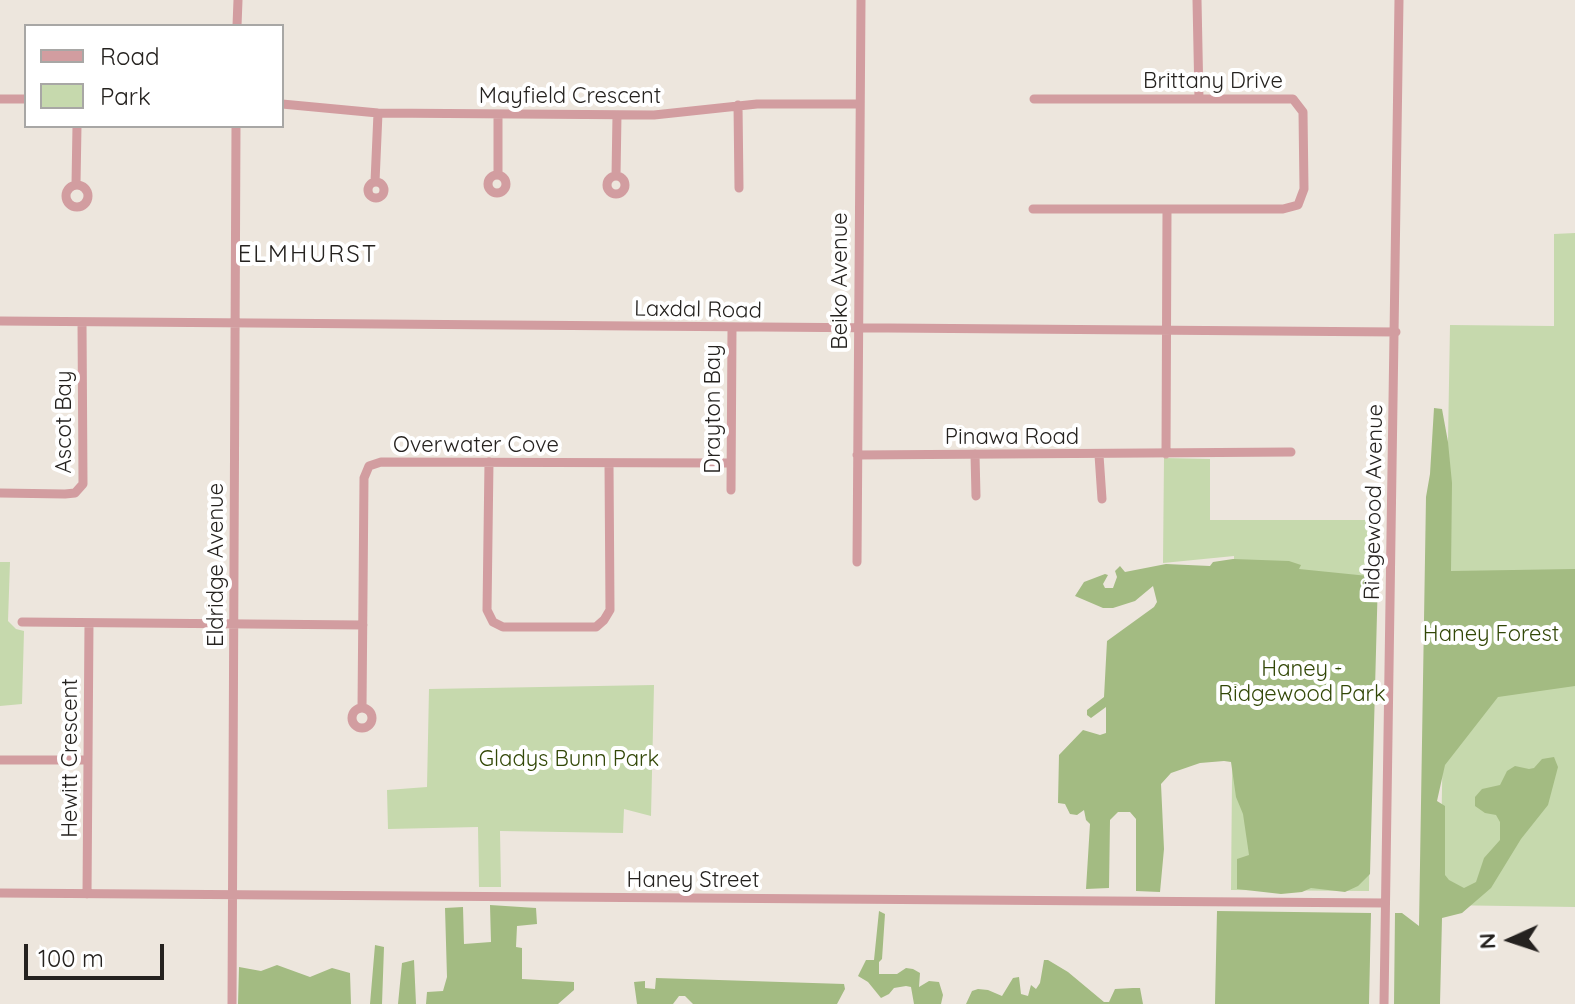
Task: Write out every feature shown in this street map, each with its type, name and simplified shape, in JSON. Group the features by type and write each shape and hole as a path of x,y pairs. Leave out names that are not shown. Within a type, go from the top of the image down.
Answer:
{"street":[{"path":"237,24 238,0"},
{"name":"Beiko Avenue","path":"857,562 861,0"},
{"path":"1197,0 1199,99"},
{"name":"Ridgewood Avenue","path":"1384,1004 1399,0"},
{"name":"Brittany Drive","path":"1033,209 1283,209 1298,205 1302,200 1305,124 1299,103 1283,98 1034,99"},
{"path":"0,99 24,99"},
{"name":"Mayfield Crescent","path":"284,104 378,113 654,115 738,105 859,104"},
{"path":"738,105 739,188"},
{"path":"375,182 378,113"},
{"path":"498,114 498,175"},
{"path":"616,176 617,115"},
{"path":"76,184 77,128"},
{"name":"Eldridge Avenue","path":"232,1004 236,128"},
{"path":"1166,454 1167,210"},
{"name":"Laxdal Road","path":"0,321 1396,332"},
{"name":"Ascot Bay","path":"0,493 75,493 83,484 82,322"},
{"name":"Drayton Bay","path":"731,490 732,328"},
{"name":"Pinawa Road","path":"857,455 1291,452"},
{"path":"975,454 976,496"},
{"path":"1099,455 1102,499"},
{"name":"Overwater Cove","path":"362,708 364,478 369,466 381,462 729,463"},
{"path":"489,462 487,610 493,622 503,627 596,627 604,620 610,610 609,464"},
{"path":"22,622 363,625"},
{"name":"Hewitt Crescent","path":"87,894 89,623"},
{"path":"0,760 88,760"},
{"name":"Haney Street","path":"0,893 1385,903"}],"green space":[{"path":"1575,233 1575,907 1440,905 1450,325 1554,326 1554,234"},
{"name":"Haney Forest","path":"1434,408 1442,409 1448,442 1452,483 1451,571 1575,569 1575,686 1498,697 1445,765 1437,801 1445,806 1445,875 1464,888 1476,882 1484,858 1500,840 1500,822 1496,815 1485,813 1475,806 1475,797 1482,789 1500,785 1507,771 1515,766 1534,768 1542,759 1554,757 1558,767 1548,805 1521,839 1491,888 1462,913 1442,918 1440,1004 1394,1004 1395,913 1402,913 1419,926 1426,497"},
{"name":"Haney - Ridgewood Park","path":"1164,458 1210,459 1210,520 1374,520 1369,891 1231,890 1234,556 1163,563"},
{"path":"1233,559 1289,561 1301,565 1299,569 1378,577 1370,874 1358,886 1345,892 1311,888 1281,894 1237,889 1237,859 1249,855 1231,762 1224,761 1200,763 1171,773 1161,784 1164,849 1160,892 1136,891 1136,819 1130,812 1118,812 1110,820 1109,888 1086,889 1090,824 1084,810 1077,815 1070,814 1065,804 1058,803 1059,755 1083,730 1100,735 1106,733 1106,707 1091,718 1087,710 1104,697 1107,641 1157,602 1153,586 1135,601 1113,608 1103,608 1075,596 1084,582 1105,574 1108,575 1103,584 1105,588 1113,588 1117,577 1115,571 1120,566 1125,572 1166,564 1210,566 1213,562"},
{"path":"0,562 10,562 8,621 16,629 24,631 22,704 0,706"},
{"name":"Gladys Bunn Park","path":"654,685 651,816 624,809 623,833 500,831 501,887 479,887 478,827 388,829 387,790 427,787 429,689"},
{"path":"490,905 536,908 537,924 517,926 516,947 522,948 522,979 574,982 574,990 558,1004 426,1004 427,992 443,991 447,977 445,908 463,907 464,944 491,942"},
{"path":"879,911 885,914 879,974 897,974 906,968 913,969 920,973 919,987 929,981 939,982 943,995 941,1004 914,1004 911,987 906,986 894,988 881,998 868,982 858,976 866,960 874,960"},
{"path":"1217,911 1371,913 1369,1004 1215,1004"},
{"path":"375,945 384,947 382,1004 370,1004"},
{"path":"414,960 416,1004 398,1004 402,963"},
{"path":"1044,960 1068,972 1104,1002 1109,1002 1115,989 1140,988 1143,1004 966,1004 972,991 978,989 1002,996 1013,978 1019,977 1021,994 1028,996 1031,985 1036,989 1040,983"},
{"path":"277,965 310,977 332,968 350,973 351,1004 238,1004 239,967 261,971"},
{"path":"656,978 844,984 845,989 837,1004 693,1004 685,996 679,996 673,1004 637,1004 634,982 645,981 645,988 655,989"}],"district":[{"name":"ELMHURST","path":"308,255"}]}
